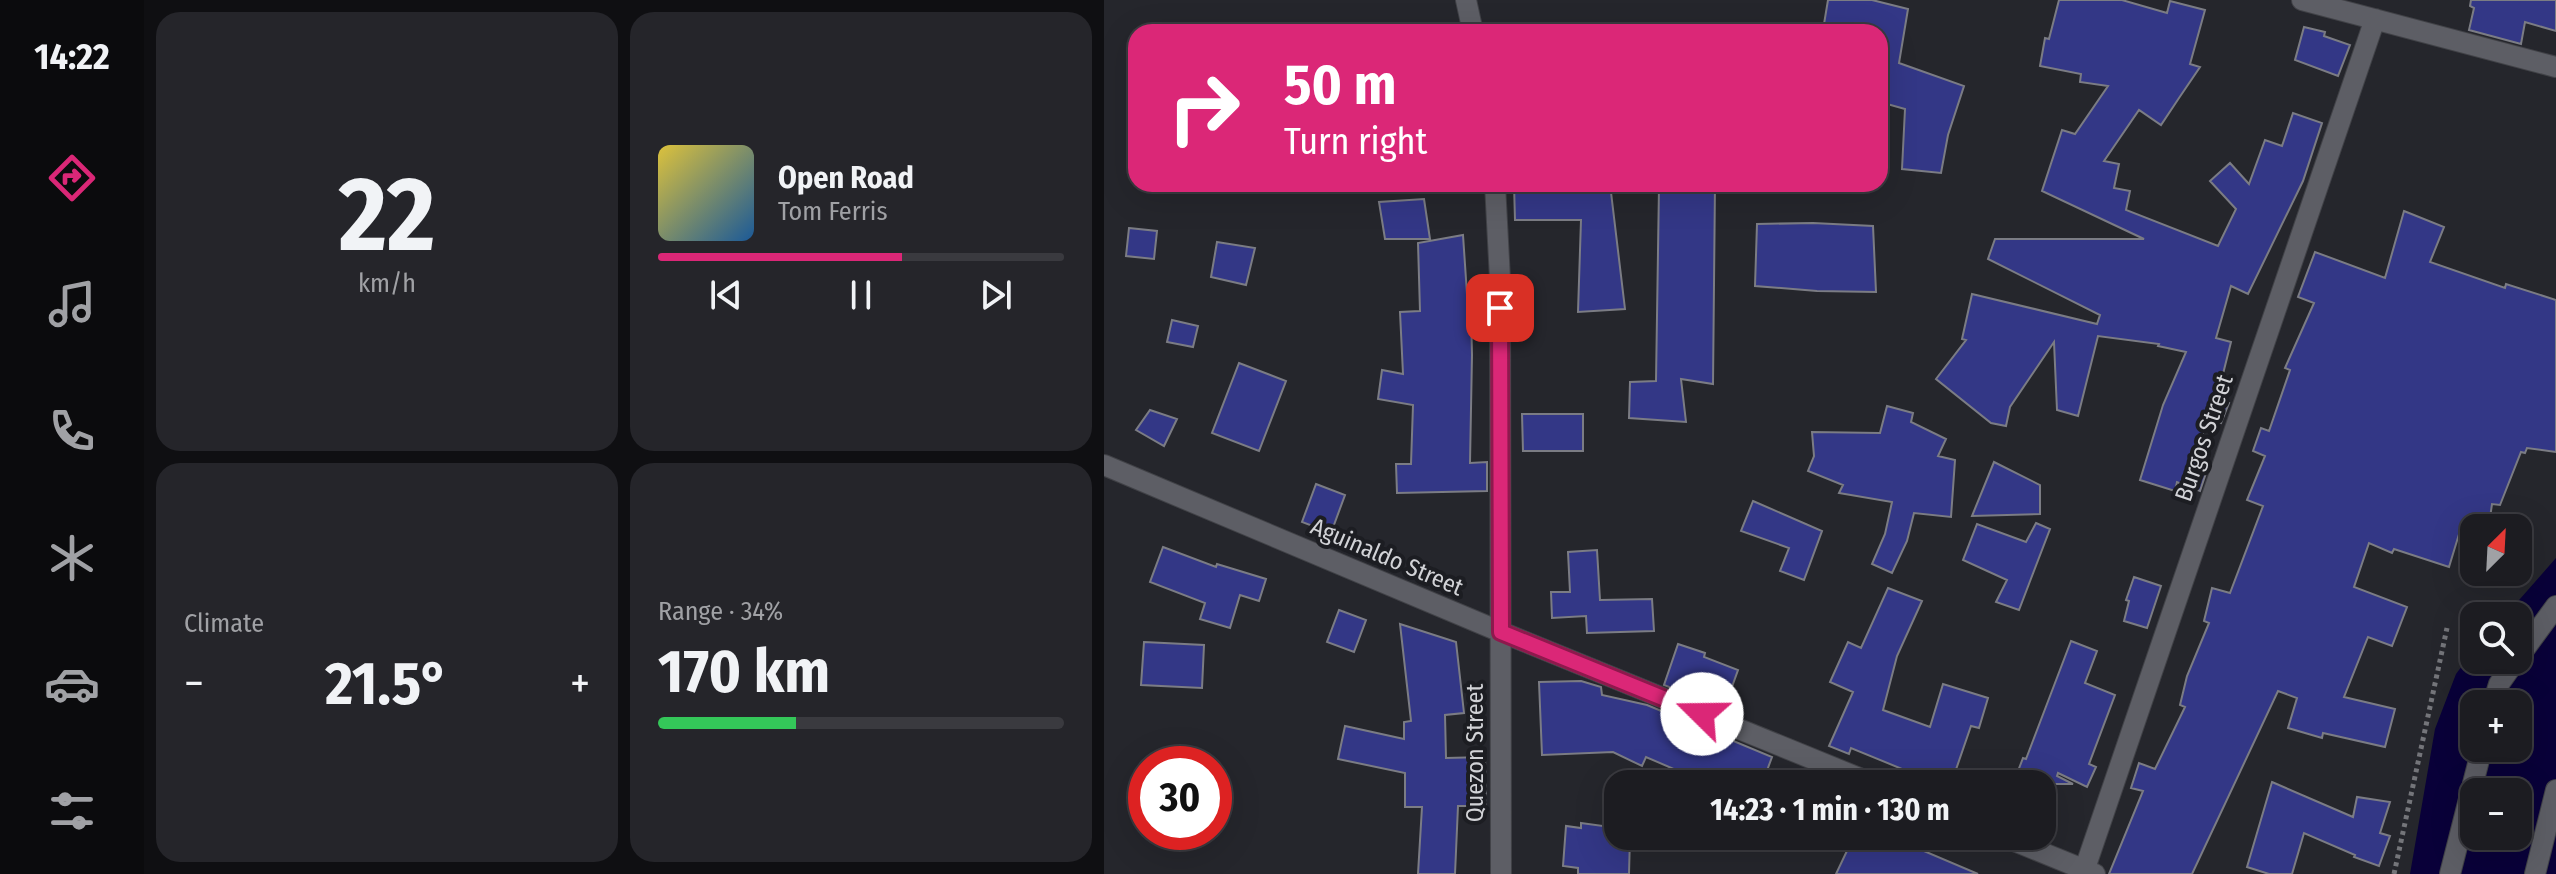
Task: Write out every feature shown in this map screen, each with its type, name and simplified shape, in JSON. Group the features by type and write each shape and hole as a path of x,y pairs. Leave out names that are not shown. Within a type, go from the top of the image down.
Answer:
{"street":[{"path":"1466,0 1471,24"},
{"path":"2302,0 2556,67"},
{"name":"Burgos Street","path":"2088,873 2375,19"},
{"name":"Quezon Street","path":"1495,192 1500,279 1501,874"},
{"name":"Aguinaldo Street","path":"1104,465 1840,770"},
{"path":"2532,639 2556,606"},
{"path":"2450,874 2478,762"},
{"path":"2535,874 2556,790"},
{"path":"2035,850 2088,873"}],"path":[{"path":"2394,874 2447,628"}],"shaded area":[{"path":"2556,558 2556,874 2410,874 2435,729 2460,669 2460,674 2532,674 2532,602 2517,602"}],"building":[{"path":"1828,0 1872,0 1908,9 1899,63 1964,86 1948,135 1941,173 1902,169 1905,109 1888,104 1888,24 1824,24"},
{"path":"2059,0 2122,0 2167,13 2170,1 2205,10 2190,64 2200,67 2161,125 2139,110 2104,161 2119,164 2114,188 2130,191 2126,210 2218,246 2236,209 2210,181 2230,163 2249,184 2265,140 2282,146 2293,113 2322,123 2303,181 2248,294 2231,286 2216,338 2231,342 2217,398 2229,403 2221,423 2208,418 2194,460 2208,467 2200,491 2177,482 2175,491 2140,480 2163,405 2186,352 2159,344 2098,336 2078,416 2057,410 2054,342 2010,407 2006,426 1991,423 1936,379 1966,340 1962,339 1972,294 2097,324 2100,315 1988,259 1995,239 2144,239 2042,191 2062,130 2075,134 2108,86 2080,82 2081,74 2040,66 2045,38 2049,39"},
{"path":"2471,0 2556,0 2556,31 2525,22 2521,44 2469,30 2474,8 2470,6"},
{"path":"2304,27 2325,32 2324,36 2350,45 2338,76 2295,60"},
{"path":"1514,192 1611,192 1625,309 1578,312 1581,220 1515,220"},
{"path":"1659,192 1715,192 1713,384 1681,379 1686,422 1629,418 1630,382 1656,381"},
{"path":"1424,199 1430,239 1385,239 1379,202"},
{"path":"2404,211 2444,227 2430,262 2505,288 2506,284 2556,300 2556,452 2527,448 2525,453 2521,452 2500,505 2492,504 2491,514 2460,514 2460,531 2449,567 2394,549 2392,553 2369,543 2354,587 2407,607 2392,646 2368,637 2344,697 2395,709 2385,747 2323,733 2322,738 2288,728 2297,698 2278,691 2192,874 2109,874 2143,791 2131,788 2139,763 2155,769 2185,707 2180,705 2187,676 2209,623 2204,621 2212,588 2230,593 2263,506 2247,500 2265,456 2253,451 2261,428 2269,431 2290,370 2285,368 2314,303 2298,297 2315,252 2385,278"},
{"path":"1757,224 1873,226 1876,292 1755,286"},
{"path":"1129,228 1157,231 1154,259 1126,256"},
{"path":"1463,235 1468,309 1471,309 1470,463 1487,462 1487,491 1397,493 1396,464 1411,464 1413,405 1378,399 1382,370 1403,374 1400,312 1420,311 1418,243"},
{"path":"1217,242 1255,248 1246,285 1211,277"},
{"path":"1172,320 1198,326 1193,347 1167,342"},
{"path":"1239,363 1286,381 1259,451 1212,433"},
{"path":"1887,406 1913,413 1911,422 1946,439 1938,456 1955,460 1951,517 1914,513 1907,541 1892,573 1872,564 1885,534 1892,502 1839,493 1843,485 1808,471 1814,456 1812,432 1880,433"},
{"path":"1150,410 1177,419 1164,446 1136,430"},
{"path":"1522,414 1583,414 1583,451 1523,451"},
{"path":"1994,462 2040,485 2040,514 1972,516"},
{"path":"1316,484 1345,495 1331,533 1302,522"},
{"path":"1753,501 1822,531 1804,580 1780,571 1789,548 1741,531"},
{"path":"2036,523 2050,529 2019,610 1996,602 2007,580 1963,560 1977,524 2026,542"},
{"path":"1163,547 1216,567 1217,564 1266,579 1259,601 1240,595 1230,628 1200,619 1205,603 1150,582"},
{"path":"1597,550 1600,600 1652,599 1654,631 1587,633 1586,616 1552,618 1551,592 1570,592 1568,552"},
{"path":"2134,577 2161,586 2147,628 2124,621 2129,601 2126,600"},
{"path":"1888,588 1922,601 1897,656 1883,710 1930,727 1943,684 1988,698 1979,728 1971,726 1956,770 1905,770 1851,748 1849,754 1829,746 1853,692 1830,682 1848,642 1861,648"},
{"path":"1339,610 1366,620 1354,652 1327,642"},
{"path":"1400,624 1456,642 1464,713 1445,715 1446,758 1485,757 1486,806 1458,806 1455,874 1418,874 1422,807 1405,807 1405,773 1338,759 1345,726 1404,739 1404,722 1411,721"},
{"path":"2071,641 2097,651 2085,683 2115,695 2089,764 2096,767 2087,787 2058,773 2057,776 2073,784 2056,784 2056,770 2018,770 2023,758 2026,759"},
{"path":"1144,642 1204,645 1202,688 1141,685"},
{"path":"1678,644 1705,653 1704,657 1738,670 1724,709 1664,685"},
{"path":"1581,681 1601,687 1602,695 1647,705 1772,757 1767,770 1676,770 1646,757 1642,766 1613,752 1542,755 1539,682"},
{"path":"2272,782 2353,817 2357,797 2390,802 2380,833 2390,836 2379,866 2304,833 2292,874 2269,874 2247,867"},
{"path":"1581,823 1604,826 1604,850 1630,850 1629,874 1578,874 1578,868 1563,866 1566,826 1581,828"},
{"path":"1847,850 1921,850 1978,874 1836,874"}],"route":[{"path":"1500,308 1501,632 1702,714"}]}
